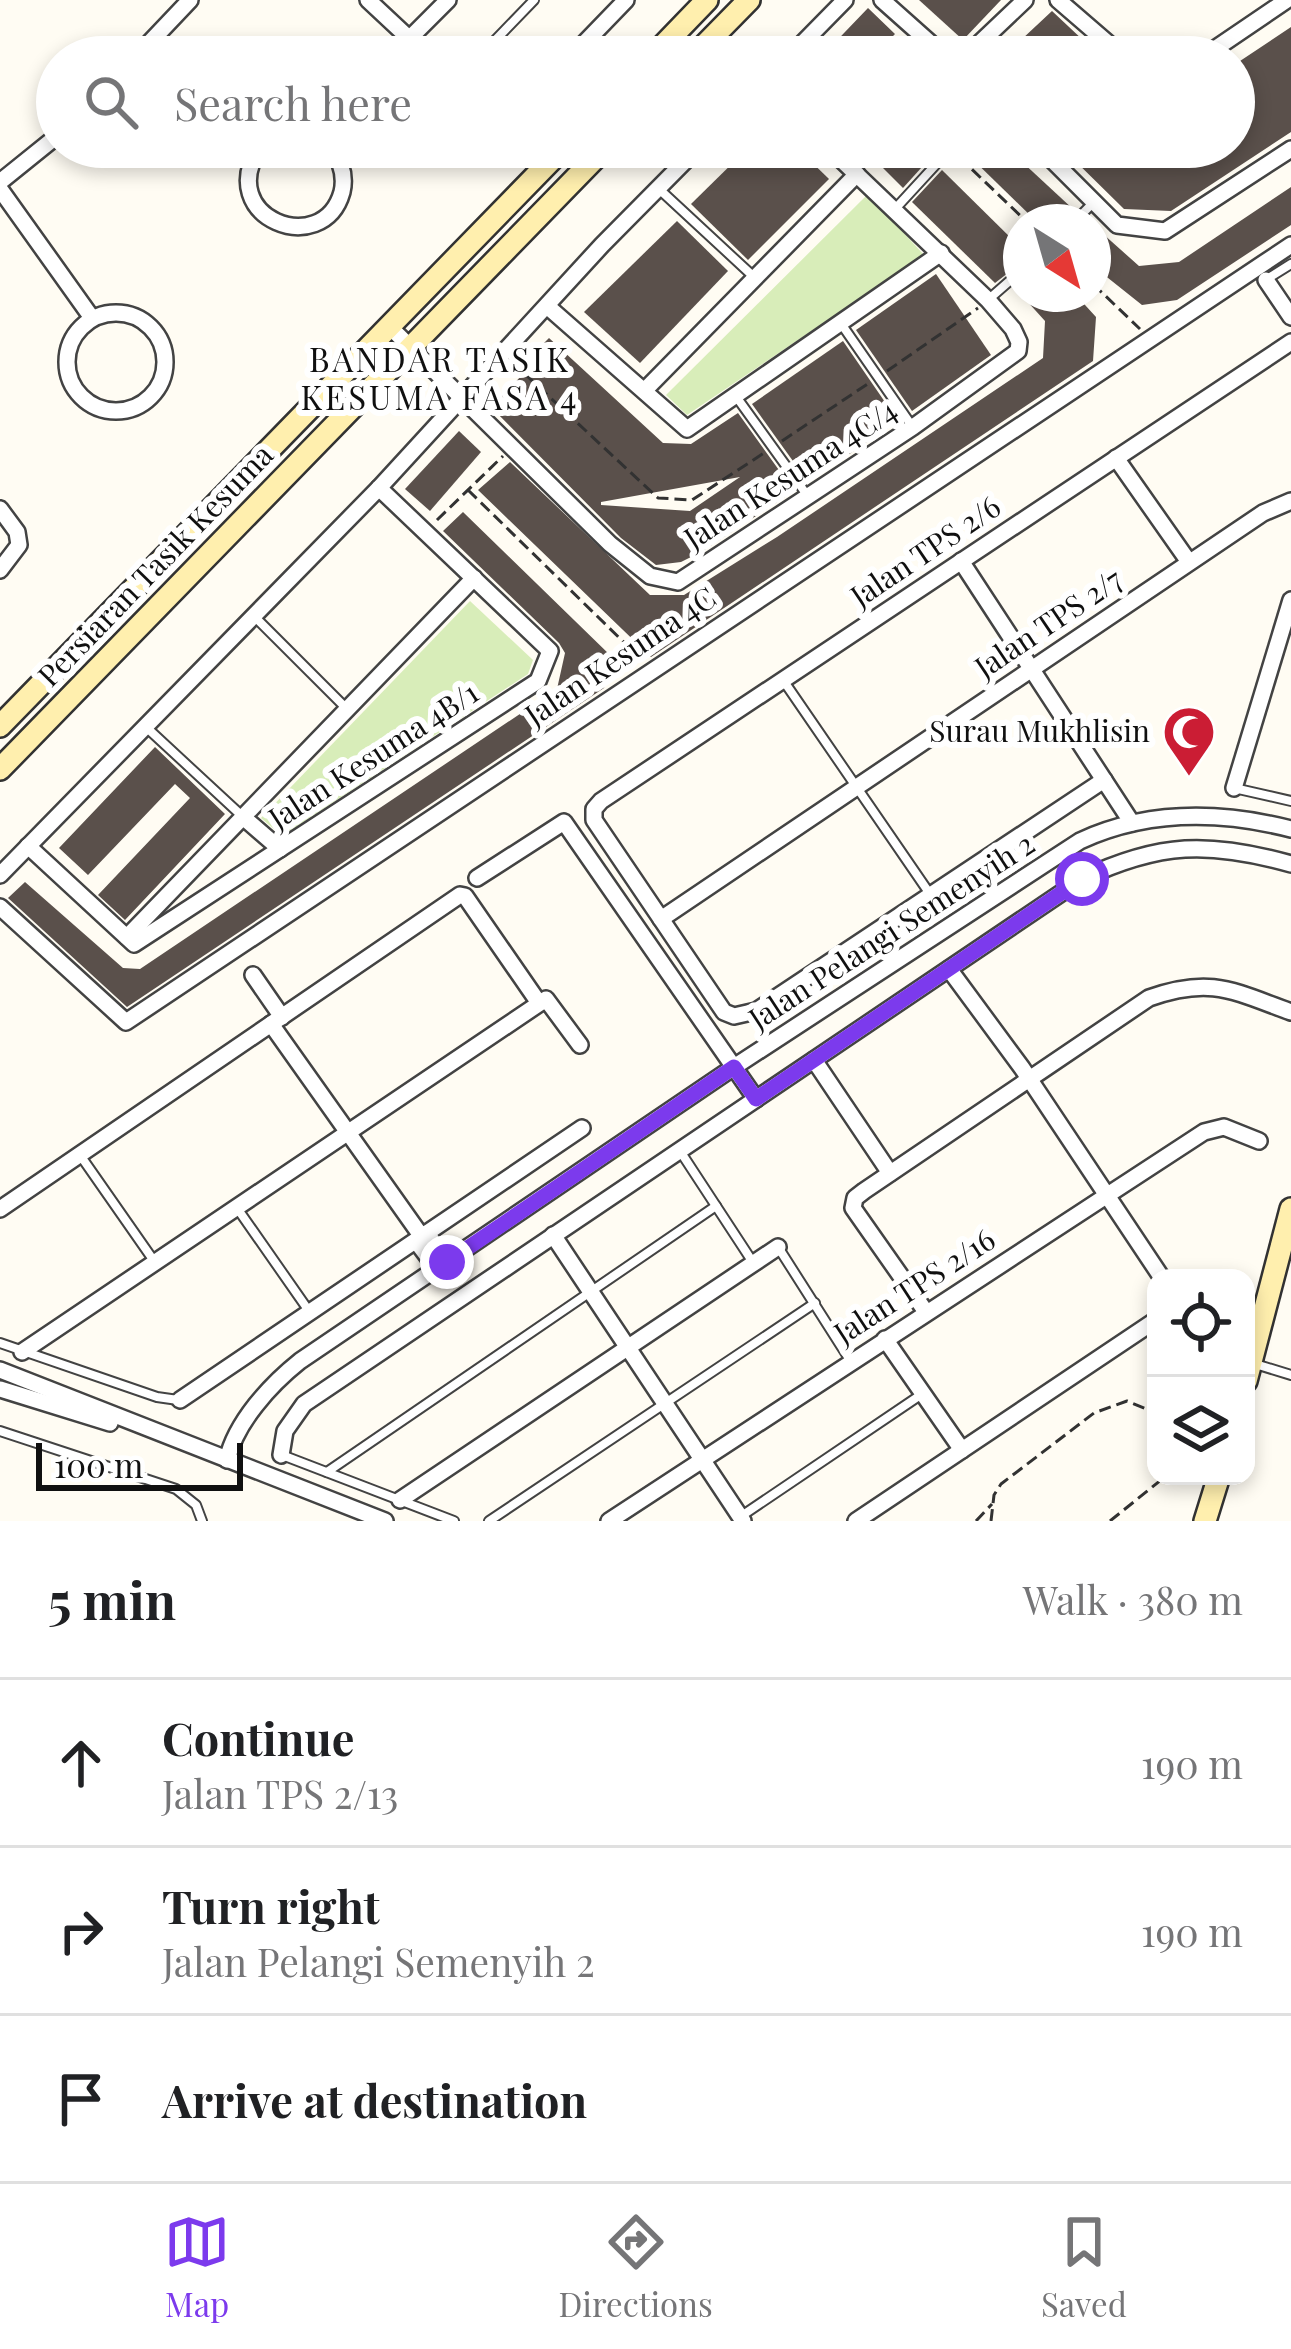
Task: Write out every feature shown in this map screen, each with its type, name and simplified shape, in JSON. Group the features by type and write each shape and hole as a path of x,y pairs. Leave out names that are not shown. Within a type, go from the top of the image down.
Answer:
{"street":[{"path":"156,36 190,0"},
{"path":"368,0 408,36"},
{"path":"412,36 448,0"},
{"path":"591,36 626,0"},
{"path":"672,36 707,0"},
{"path":"714,36 749,0"},
{"path":"810,36 845,0"},
{"path":"882,0 923,36"},
{"path":"987,36 1025,0"},
{"path":"1058,0 1100,36"},
{"path":"1234,36 1287,0"},
{"path":"1060,168 1118,225 1165,231 1291,148"},
{"path":"36,154 0,186 92,318"},
{"path":"251,168 248,176 256,207 268,219 299,227 316,223 339,200 342,168"},
{"name":"Persiaran Tasik Kesuma","path":"0,725 545,168"},
{"name":"Persiaran Tasik Kesuma","path":"0,769 586,168"},
{"path":"0,874 379,488 678,168"},
{"name":"Jalan Kesuma 4C/4","path":"390,327 637,567 650,576 678,582 913,428 1018,351 1013,329 988,300 851,168"},
{"path":"645,390 857,174"},
{"name":"Jalan Kesuma 4C","path":"0,907 125,1022 1291,244"},
{"path":"547,306 687,429 941,253"},
{"path":"1266,280 1291,317"},
{"path":"126,313 155,330 166,362 163,379 142,404 112,412 83,400 73,387 67,373 71,341 92,318 126,313"},
{"name":"Jalan TPS 2/6","path":"661,919 594,820 594,809 1291,342"},
{"path":"1116,458 1189,562"},
{"name":"Jalan Kesuma 4B/1","path":"127,938 134,944 538,681 550,651 379,488"},
{"name":"Jalan TPS 2/7","path":"661,919 1189,562 1263,513 1291,501"},
{"path":"0,508 20,545 0,570"},
{"path":"961,561 1132,823"},
{"path":"28,846 127,938 474,578"},
{"path":"1234,788 1291,600"},
{"path":"661,919 724,1012 734,1016 756,1011 1104,780"},
{"name":"Jalan Pelangi Semenyih 2","path":"227,1460 231,1444 276,1380 734,1067 1080,841 1132,823 1232,816 1291,829"},
{"path":"243,818 280,849"},
{"path":"477,878 564,822 756,1099"},
{"path":"281,1455 285,1431 304,1404 1082,879 1152,853 1203,846 1246,851 1291,864"},
{"path":"0,1209 460,895 539,1003"},
{"path":"949,969 1030,1080 1156,1269"},
{"path":"253,975 276,1021 348,1132 442,1266"},
{"path":"926,1312 853,1208 864,1190 1149,998 1183,986 1220,986 1291,1012"},
{"path":"22,1352 539,1003 549,1000 580,1045"},
{"path":"814,1060 890,1173"},
{"name":"Jalan TPS 2/16","path":"609,1521 1204,1132 1224,1127 1259,1142"},
{"path":"180,1400 582,1128"},
{"path":"1255,1345 1291,1209"},
{"path":"554,1235 739,1520"},
{"path":"400,1500 778,1247"},
{"path":"856,1521 1147,1327"},
{"path":"885,1339 962,1450"},
{"path":"0,1370 385,1521"},
{"path":"0,1388 227,1460"},
{"path":"1205,1521 1217,1485"}],"lane":[{"path":"499,36 534,0"},
{"path":"895,209 933,168"},
{"path":"658,188 755,278"},
{"path":"1091,204 1094,201"},
{"path":"1266,280 1291,264"},
{"path":"988,300 1003,287"},
{"path":"841,322 913,428"},
{"path":"736,395 808,496"},
{"path":"254,616 347,710"},
{"path":"783,680 930,896"},
{"path":"145,727 243,818"},
{"path":"1234,788 1291,801"},
{"path":"680,1149 754,1264"},
{"path":"80,1154 154,1262"},
{"path":"326,1472 716,1206"},
{"path":"237,1208 310,1312"},
{"path":"778,1247 851,1362"},
{"path":"489,1521 814,1303"},
{"path":"0,1343 158,1397 180,1400"},
{"path":"1255,1372 1291,1375"},
{"path":"739,1520 923,1393"},
{"path":"0,1431 176,1489 196,1505 202,1521"},
{"path":"281,1455 454,1521"}],"path":[{"path":"906,36 914,28"},
{"path":"972,168 1009,204"},
{"path":"1111,301 1150,338"},
{"path":"425,532 513,446"},
{"path":"468,490 651,668"},
{"path":"991,1521 1000,1484 1094,1412 1127,1401 1147,1409"},
{"path":"1110,1521 1155,1485"},
{"path":"976,1521 993,1502"}],"green space":[{"path":"868,194 924,255 687,415 666,395"},
{"path":"470,601 533,660 528,674 282,836 261,818"}],"building":[{"path":"919,0 1001,0 967,36 959,36"},
{"path":"868,8 895,34 893,36 841,36"},
{"path":"1052,11 1079,36 1025,36"},
{"path":"1291,27 1291,132 1255,156 1255,51"},
{"path":"728,168 818,168 829,179 748,260 691,204"},
{"path":"883,168 921,168 903,188"},
{"path":"982,168 1029,168 1068,204 1019,204"},
{"path":"1082,168 1236,168 1171,211 1124,209"},
{"path":"942,170 1003,230 1003,277 995,283 912,202"},
{"path":"1291,187 1291,225 1177,300 1142,305 1111,280 1111,241 1139,266 1179,262"},
{"path":"677,221 728,271 640,363 584,312"},
{"path":"936,274 991,355 912,411 856,330"},
{"path":"1037,312 1091,312 1096,317 1093,361 651,657 478,490 510,462 650,595 684,595 1043,358 1045,321"},
{"path":"549,338 663,443 691,444 738,413 794,491 701,552 681,562 656,565 621,538 491,407 527,370 522,365","holes":["740,477 690,511 601,505 601,502"]},
{"path":"843,341 898,421 808,482 752,404"},
{"path":"459,431 481,452 430,511 405,489"},
{"path":"463,512 612,657 604,688 127,1007 8,898 25,882 123,968 140,969 557,689 565,653 559,643 443,531"},
{"path":"155,747 225,814 125,920 98,895 190,798 175,784 88,875 59,848"}],"place":[{"name":"Surau Mukhlisin","path":"1189,778"}],"district":[{"name":"BANDAR TASIK KESUMA FASA 4","path":"440,379"}],"route":[{"path":"447,1262 734,1067 756,1099 1082,879"}]}
